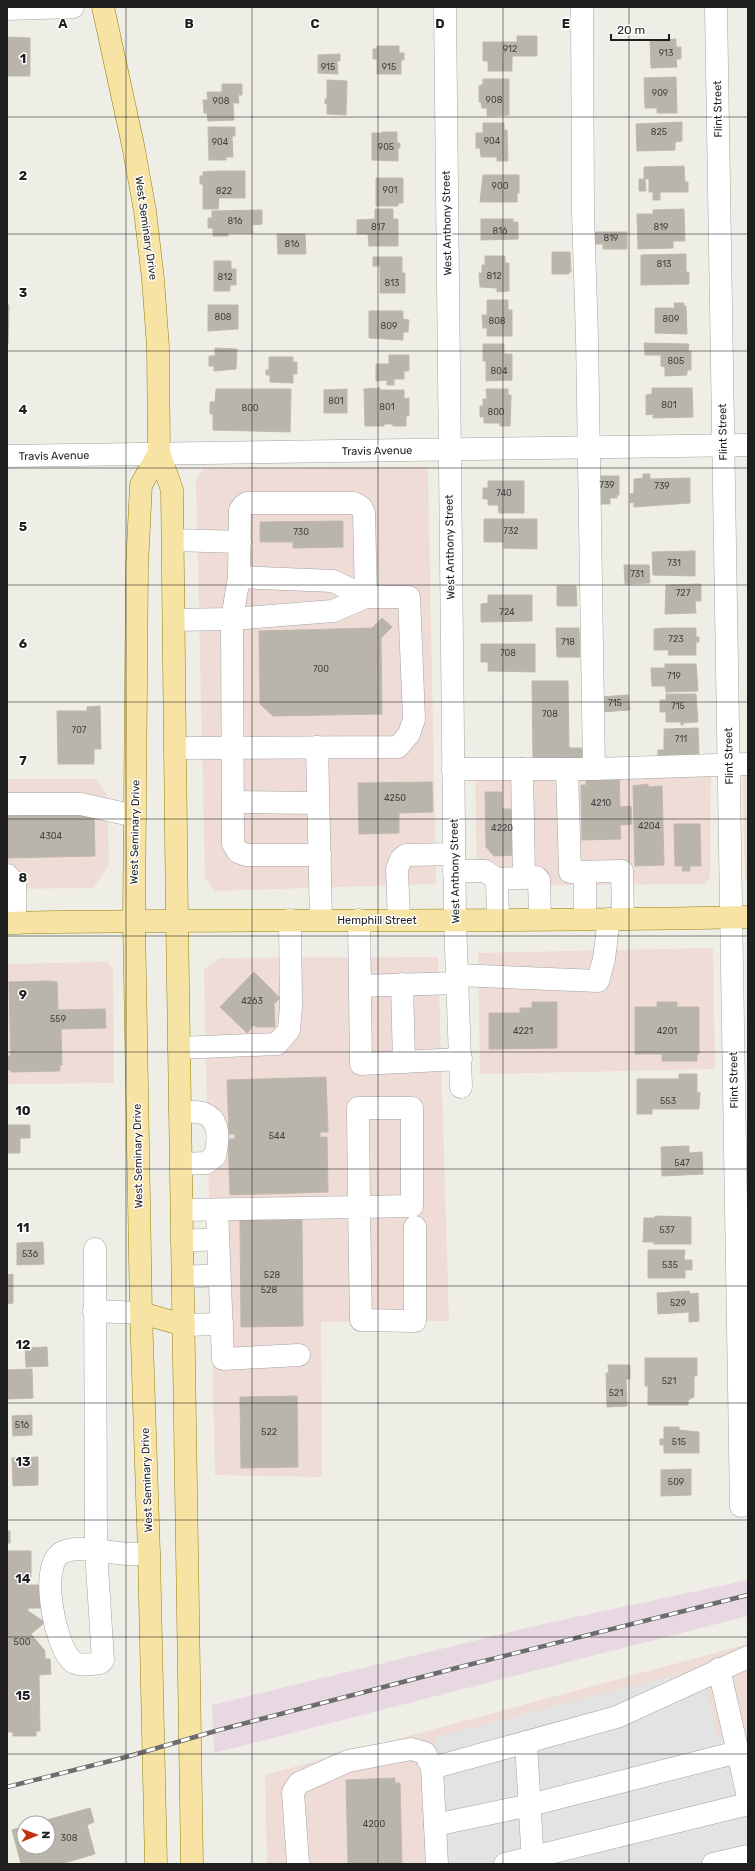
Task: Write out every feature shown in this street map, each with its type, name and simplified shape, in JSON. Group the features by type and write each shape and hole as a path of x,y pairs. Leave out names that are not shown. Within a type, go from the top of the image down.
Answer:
{"main road":[{"name":"West Seminary Drive","path":"103,7 133,144 145,211 159,355 159,453 172,490 177,920 192,1864"},
{"name":"West Seminary Drive","path":"156,1864 149,1554 141,1313 134,920 137,566 140,485 159,453"},
{"name":"Hemphill Street","path":"11,923 134,920 498,920 740,917"},
{"path":"141,1313 184,1325"}],"street":[{"path":"7,9 73,7"},
{"name":"West Anthony Street","path":"445,7 454,863 462,1087"},
{"path":"582,7 583,214 594,769"},
{"name":"Flint Street","path":"716,7 724,445 738,764 741,1050 741,1506"},
{"name":"Travis Avenue","path":"7,456 748,445"},
{"path":"320,855 247,855 238,852 233,844 232,619 239,577 240,510 247,504 354,503 361,507 364,513 366,597"},
{"path":"173,540 240,542"},
{"path":"239,577 333,581 366,597"},
{"path":"174,620 232,619 333,611 366,597 409,597 414,719 409,734 398,747 175,748"},
{"path":"317,747 321,920"},
{"path":"453,769 594,769 738,764"},
{"path":"522,769 524,878"},
{"path":"360,986 457,979 598,981 616,919 622,871 570,872 567,769"},
{"path":"233,802 318,803"},
{"path":"7,804 81,804 135,816"},
{"path":"399,920 397,869 401,859 406,855 454,863 485,871 497,878 536,877 539,880 540,919"},
{"path":"585,872 585,919"},
{"path":"7,875 15,883 11,923"},
{"path":"497,878 498,920"},
{"path":"179,1048 277,1044 289,1030 291,1007 290,920"},
{"path":"359,920 361,1064 461,1060"},
{"path":"402,984 404,1062"},
{"path":"182,1210 217,1210 359,1207 412,1206 412,1108 358,1108 359,1207 361,1320 415,1321 415,1227"},
{"path":"180,1111 205,1114 214,1122 219,1141 215,1156 206,1163 181,1164"},
{"path":"217,1210 223,1359 299,1355"},
{"path":"182,1241 218,1239"},
{"path":"94,1249 96,1551 103,1660 100,1664 81,1664 71,1661 62,1645 50,1599 52,1564 61,1553 77,1549 96,1551 128,1554 149,1554"},
{"path":"183,1277 219,1275"},
{"path":"94,1311 141,1313"},
{"path":"184,1325 222,1324"},
{"path":"432,1768 617,1717 748,1657"},
{"path":"719,1670 748,1797"},
{"path":"526,1742 533,1861"},
{"path":"300,1864 298,1863 293,1792 299,1783 348,1761 411,1749 425,1753 432,1768 437,1864"},
{"path":"435,1825 530,1805 738,1752"},
{"path":"504,1864 533,1861 748,1804"},
{"path":"713,1864 748,1856"}],"shaded area":[{"path":"428,467 436,884 215,891 205,878 196,480 203,469"},
{"path":"711,760 710,878 704,884 487,886 477,882 475,762"},
{"path":"742,770 748,770 748,882 745,879"},
{"path":"7,779 96,779 107,794 109,865 93,888 7,889"},
{"path":"713,948 715,1069 480,1074 478,953"},
{"path":"438,957 449,1321 321,1322 322,1477 215,1475 204,969 220,958"},
{"path":"107,962 113,969 114,1083 7,1084 7,964"},
{"path":"748,1580 748,1616 214,1753 212,1705 534,1626"},
{"path":"748,1644 748,1864 267,1864 265,1775"},
{"path":"702,1668 718,1740 748,1733 748,1864 444,1864 436,1737"}],"building":[{"path":"517,36 537,36 537,56 512,56 512,71 488,71 488,61 483,61 483,42 517,42"},
{"path":"7,37 30,38 30,76 7,76"},
{"path":"676,39 676,47 681,47 681,59 676,59 677,67 651,68 650,40"},
{"path":"377,46 399,46 399,53 404,53 404,60 401,60 401,74 377,74 377,59 373,59 373,49 377,49"},
{"path":"340,54 340,61 337,61 338,74 318,73 318,55"},
{"path":"676,77 677,113 657,113 657,108 645,108 644,78"},
{"path":"483,79 509,79 509,115 487,116 487,108 482,108 481,102 479,102 479,86 483,84"},
{"path":"327,80 347,81 346,115 327,114 327,104 325,104 325,99 327,99"},
{"path":"222,84 242,84 242,95 238,95 239,103 233,103 234,120 208,121 207,113 204,113 203,100 208,100 207,92 222,92"},
{"path":"682,122 682,141 675,142 675,150 637,151 636,124"},
{"path":"483,123 504,123 504,130 507,130 508,161 497,161 497,157 481,157 480,148 476,148 476,133 483,133"},
{"path":"208,127 235,127 235,136 232,136 233,157 226,157 226,160 209,160"},
{"path":"397,132 397,143 400,143 400,148 398,148 398,161 372,160 372,133"},
{"path":"684,166 685,182 688,182 688,192 660,192 660,200 653,200 653,192 649,192 649,179 645,179 646,191 639,191 639,179 644,179 644,167"},
{"path":"245,171 245,198 219,198 218,209 203,209 203,184 200,184 200,176 203,176 203,172"},
{"path":"483,175 519,175 519,193 517,193 517,202 480,202"},
{"path":"376,178 403,178 403,203 398,203 398,206 376,206"},
{"path":"375,209 393,209 393,219 398,219 398,246 369,246 368,234 357,234 357,220 375,219"},
{"path":"684,209 685,241 673,241 673,248 638,249 637,214 653,214 653,210"},
{"path":"262,210 262,224 252,225 253,233 228,233 228,236 213,236 213,228 208,228 208,218 212,218 212,211"},
{"path":"481,219 513,219 513,222 518,222 518,239 481,240"},
{"path":"595,232 627,232 627,249 603,249 603,244 595,244"},
{"path":"277,234 305,234 306,254 278,254"},
{"path":"552,252 570,252 571,272 569,272 569,274 552,274"},
{"path":"686,254 686,272 689,272 689,284 641,285 641,255"},
{"path":"485,256 505,256 505,263 509,263 509,291 497,292 497,288 480,287 479,273 482,273 482,265 485,265"},
{"path":"373,257 402,257 402,273 405,273 405,293 380,293 380,266 373,266"},
{"path":"214,261 231,261 231,269 236,269 236,285 230,285 230,291 214,291"},
{"path":"487,300 508,300 508,310 512,310 512,336 487,336 487,328 483,328 482,315 487,315"},
{"path":"674,303 684,303 684,306 686,306 687,334 655,333 655,308 675,308"},
{"path":"7,305 9,305 8,344 7,344"},
{"path":"208,305 238,305 238,329 208,331"},
{"path":"369,311 403,311 403,319 409,320 408,332 403,332 403,340 369,338"},
{"path":"644,343 689,344 688,352 691,351 691,370 687,370 687,375 665,376 665,367 661,366 661,355 645,355"},
{"path":"483,344 504,344 504,354 512,354 512,380 486,381 486,361 483,361"},
{"path":"215,348 237,349 236,369 214,371 214,366 209,366 209,356 215,356"},
{"path":"389,355 409,355 409,371 404,371 404,379 394,379 394,385 387,385 387,380 376,381 376,364 389,364"},
{"path":"269,357 293,357 293,362 297,362 297,374 293,374 293,383 270,382 270,375 266,375 266,370 269,370"},
{"path":"380,388 380,390 404,390 404,399 409,398 409,416 406,416 406,426 384,424 384,426 365,426 364,389"},
{"path":"652,388 692,388 693,417 653,418 653,414 646,415 646,395 652,394"},
{"path":"216,389 291,389 290,432 213,430 213,414 210,414 210,402 215,402"},
{"path":"347,389 347,413 324,413 324,390"},
{"path":"486,389 508,389 508,395 511,395 510,426 500,426 500,423 484,423 484,417 480,417 480,406 483,406 483,399 487,399"},
{"path":"643,474 650,474 650,479 690,478 690,503 634,507 634,502 630,503 630,494 634,493 634,479 643,478"},
{"path":"596,476 619,476 619,495 617,495 617,498 610,498 610,504 598,504"},
{"path":"488,481 524,481 524,513 499,513 498,505 488,505 488,499 483,499 483,488 488,488"},
{"path":"484,519 537,519 537,549 504,548 504,542 484,542"},
{"path":"343,521 343,547 293,548 293,542 260,542 260,522"},
{"path":"695,551 695,576 653,575 652,552"},
{"path":"624,565 649,565 650,583 625,584"},
{"path":"701,584 701,601 695,601 696,613 665,614 666,585"},
{"path":"557,586 576,586 577,606 557,606"},
{"path":"488,595 532,595 532,621 481,622 481,604 488,603"},
{"path":"382,618 392,627 381,638 382,714 273,716 260,704 259,631 372,628"},
{"path":"556,628 579,628 580,657 557,657"},
{"path":"696,628 696,637 699,637 699,642 696,642 696,655 668,655 669,650 654,650 654,629"},
{"path":"481,644 535,644 535,672 488,671 488,662 481,662"},
{"path":"665,664 696,664 698,691 666,692 665,686 652,686 651,668 665,668"},
{"path":"532,681 568,681 569,748 585,748 585,758 533,759"},
{"path":"666,694 696,694 698,722 683,723 683,725 681,725 681,722 666,722 666,712 660,712 660,700 666,700"},
{"path":"628,695 630,710 601,712 600,697"},
{"path":"100,706 101,749 94,749 94,764 58,764 57,711 87,711 87,707"},
{"path":"698,728 699,754 670,755 670,760 658,760 658,750 664,750 664,729"},
{"path":"619,771 620,807 631,806 632,824 620,825 621,839 582,840 581,785 586,785 586,780"},
{"path":"432,782 433,812 399,813 399,833 359,834 358,783"},
{"path":"648,784 648,787 662,786 664,865 635,866 633,786"},
{"path":"485,792 502,792 502,809 518,809 518,855 494,856 486,847"},
{"path":"94,814 95,856 7,858 7,816"},
{"path":"674,824 700,824 701,866 690,866 690,871 682,871 683,866 675,866"},
{"path":"254,972 280,998 274,1004 275,1027 256,1027 254,1025 247,1033 220,1007"},
{"path":"9,982 57,982 58,1010 105,1009 106,1028 61,1029 62,1065 60,1065 60,1071 11,1072"},
{"path":"532,1002 557,1002 557,1048 489,1049 489,1013 520,1013 520,1008 532,1008"},
{"path":"657,1002 677,1002 677,1007 699,1007 699,1054 697,1054 697,1061 662,1061 662,1054 635,1054 635,1007 657,1007"},
{"path":"7,1056 10,1056 11,1070 7,1070"},
{"path":"679,1074 697,1074 697,1093 700,1092 699,1109 652,1109 652,1114 637,1114 637,1079 679,1079"},
{"path":"326,1077 328,1132 320,1132 320,1137 327,1137 328,1192 230,1195 228,1139 235,1139 235,1134 229,1134 227,1080"},
{"path":"7,1125 30,1125 30,1138 20,1138 20,1153 7,1153"},
{"path":"689,1146 689,1153 702,1152 703,1174 662,1176 661,1147"},
{"path":"655,1216 691,1217 691,1244 654,1244 654,1242 643,1242 644,1218 655,1218"},
{"path":"240,1220 302,1220 303,1326 241,1327"},
{"path":"43,1242 44,1264 17,1265 17,1243"},
{"path":"648,1250 685,1250 684,1260 692,1260 692,1270 685,1270 685,1278 648,1278"},
{"path":"13,1274 13,1303 7,1304 7,1275"},
{"path":"689,1291 690,1294 698,1293 699,1321 689,1322 689,1312 658,1314 657,1293"},
{"path":"47,1347 48,1366 26,1367 25,1348"},
{"path":"645,1358 697,1358 697,1376 694,1376 694,1397 688,1400 688,1405 648,1405 648,1386 645,1386"},
{"path":"608,1365 630,1365 630,1379 626,1379 627,1406 607,1407 606,1373 609,1373"},
{"path":"32,1369 33,1398 7,1399 7,1370"},
{"path":"297,1396 298,1467 241,1468 240,1397"},
{"path":"32,1415 32,1435 13,1436 12,1416"},
{"path":"664,1427 679,1427 679,1430 699,1432 699,1453 664,1453 664,1445 660,1445 660,1439 664,1439"},
{"path":"38,1457 38,1485 13,1486 12,1458"},
{"path":"691,1469 691,1495 661,1496 661,1470"},
{"path":"7,1531 10,1531 10,1543 7,1543"},
{"path":"7,1551 31,1551 31,1577 27,1577 27,1585 42,1585 42,1608 28,1608 28,1611 43,1621 43,1624 31,1634 45,1651 45,1659 50,1659 51,1674 39,1675 40,1731 36,1731 36,1736 13,1736 13,1732 7,1732"},
{"path":"395,1778 395,1783 400,1783 402,1864 348,1864 346,1780"},
{"path":"90,1808 94,1822 87,1825 95,1854 61,1864 21,1864 19,1855 56,1855 56,1817"},
{"path":"16,1829 16,1845 12,1830"}],"railway":[{"path":"7,1787 126,1757 219,1730 464,1666 748,1595"}]}
